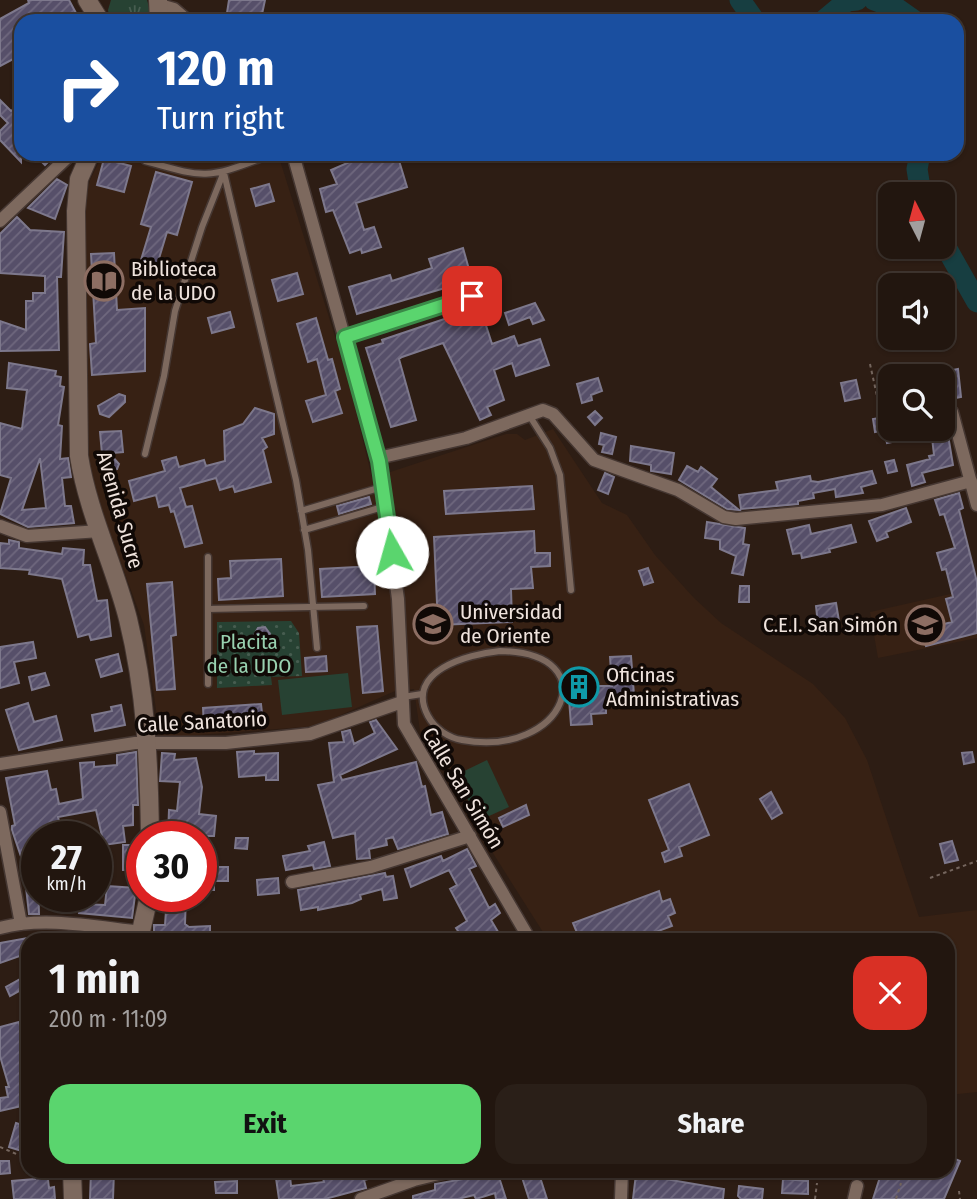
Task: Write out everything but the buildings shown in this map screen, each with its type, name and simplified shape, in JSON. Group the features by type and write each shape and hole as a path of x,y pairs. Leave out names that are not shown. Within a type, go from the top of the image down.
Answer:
{"street":[{"path":"159,9 177,11 180,14"},
{"path":"0,221 64,161"},
{"name":"Avenida Sucre","path":"87,161 79,179 76,211 77,431 82,475 134,644 145,705 150,821"},
{"name":"Calle San Simón","path":"295,161 379,458 398,599 403,700 408,733 526,933"},
{"path":"345,337 472,296"},
{"path":"379,458 466,438 528,414 549,412 594,460 678,490 724,517 736,519 881,505 971,481"},
{"path":"955,423 977,505"},
{"path":"0,526 27,536 100,531"},
{"name":"Calle Sanatorio","path":"0,764 148,744 226,743 310,734 403,700"},
{"path":"0,812 21,924"},
{"path":"292,882 371,867 470,836"},
{"path":"143,933 146,912"},
{"path":"0,929 21,924 59,923 118,933"},
{"path":"72,1178 73,1199"},
{"path":"361,1199 428,1178"},
{"path":"621,1199 622,1178"}],"lane":[{"path":"145,161 197,176 224,173 254,161"},
{"path":"145,454 164,376 177,304 224,173"},
{"path":"224,173 301,511 317,648"},
{"path":"528,414 550,448 560,475 571,590"},
{"path":"301,511 384,486"},
{"path":"304,530 386,506"},
{"path":"208,557 208,684"},
{"path":"208,609 364,606"},
{"path":"403,700 422,694 432,677 454,661 482,653 515,652 537,655 550,663 560,681 562,698 555,715 536,731 515,738 474,741 454,738 434,724 424,707 422,694"}],"path":[{"path":"870,364 878,397"},
{"path":"930,878 977,861"},
{"path":"0,1147 21,1156"},
{"path":"816,1199 817,1183"},
{"path":"896,1199 901,1183"},
{"path":"960,1191 960,1199"}],"shaded area":[{"name":"Universidad de Oriente","path":"100,161 280,161 347,375 372,478 506,434 517,434 525,440 553,429 602,503 627,515 655,555 694,598 721,623 813,684 845,718 867,760 919,917 977,910 977,1092 955,1094 955,933 544,933 470,817 437,738 420,731 414,689 395,691 316,726 160,738 144,625 92,486 89,468 85,201 90,180"},
{"name":"C.E.I. San Simón","path":"977,588 977,638 878,658 870,612"}],"green space":[{"path":"111,0 147,0 149,14 109,14"},
{"name":"Placita de la UDO","path":"291,621 299,633 302,676 271,677 272,685 217,688 217,622"},
{"path":"348,673 352,707 282,715 278,680"},
{"path":"487,760 509,807 478,821 456,775"}],"waterway":[{"path":"740,0 750,14"},
{"path":"831,14 847,1 857,0"},
{"path":"874,0 905,14"},
{"path":"919,161 919,182"},
{"path":"953,259 977,302"}],"place":[{"name":"Biblioteca de la UDO","path":"104,281"},
{"name":"Universidad de Oriente","path":"433,624"},
{"name":"C.E.I. San Simón","path":"925,625"},
{"name":"Oficinas Administrativas","path":"579,687"}],"route":[{"path":"392,552 379,461 345,337 472,296"}]}
